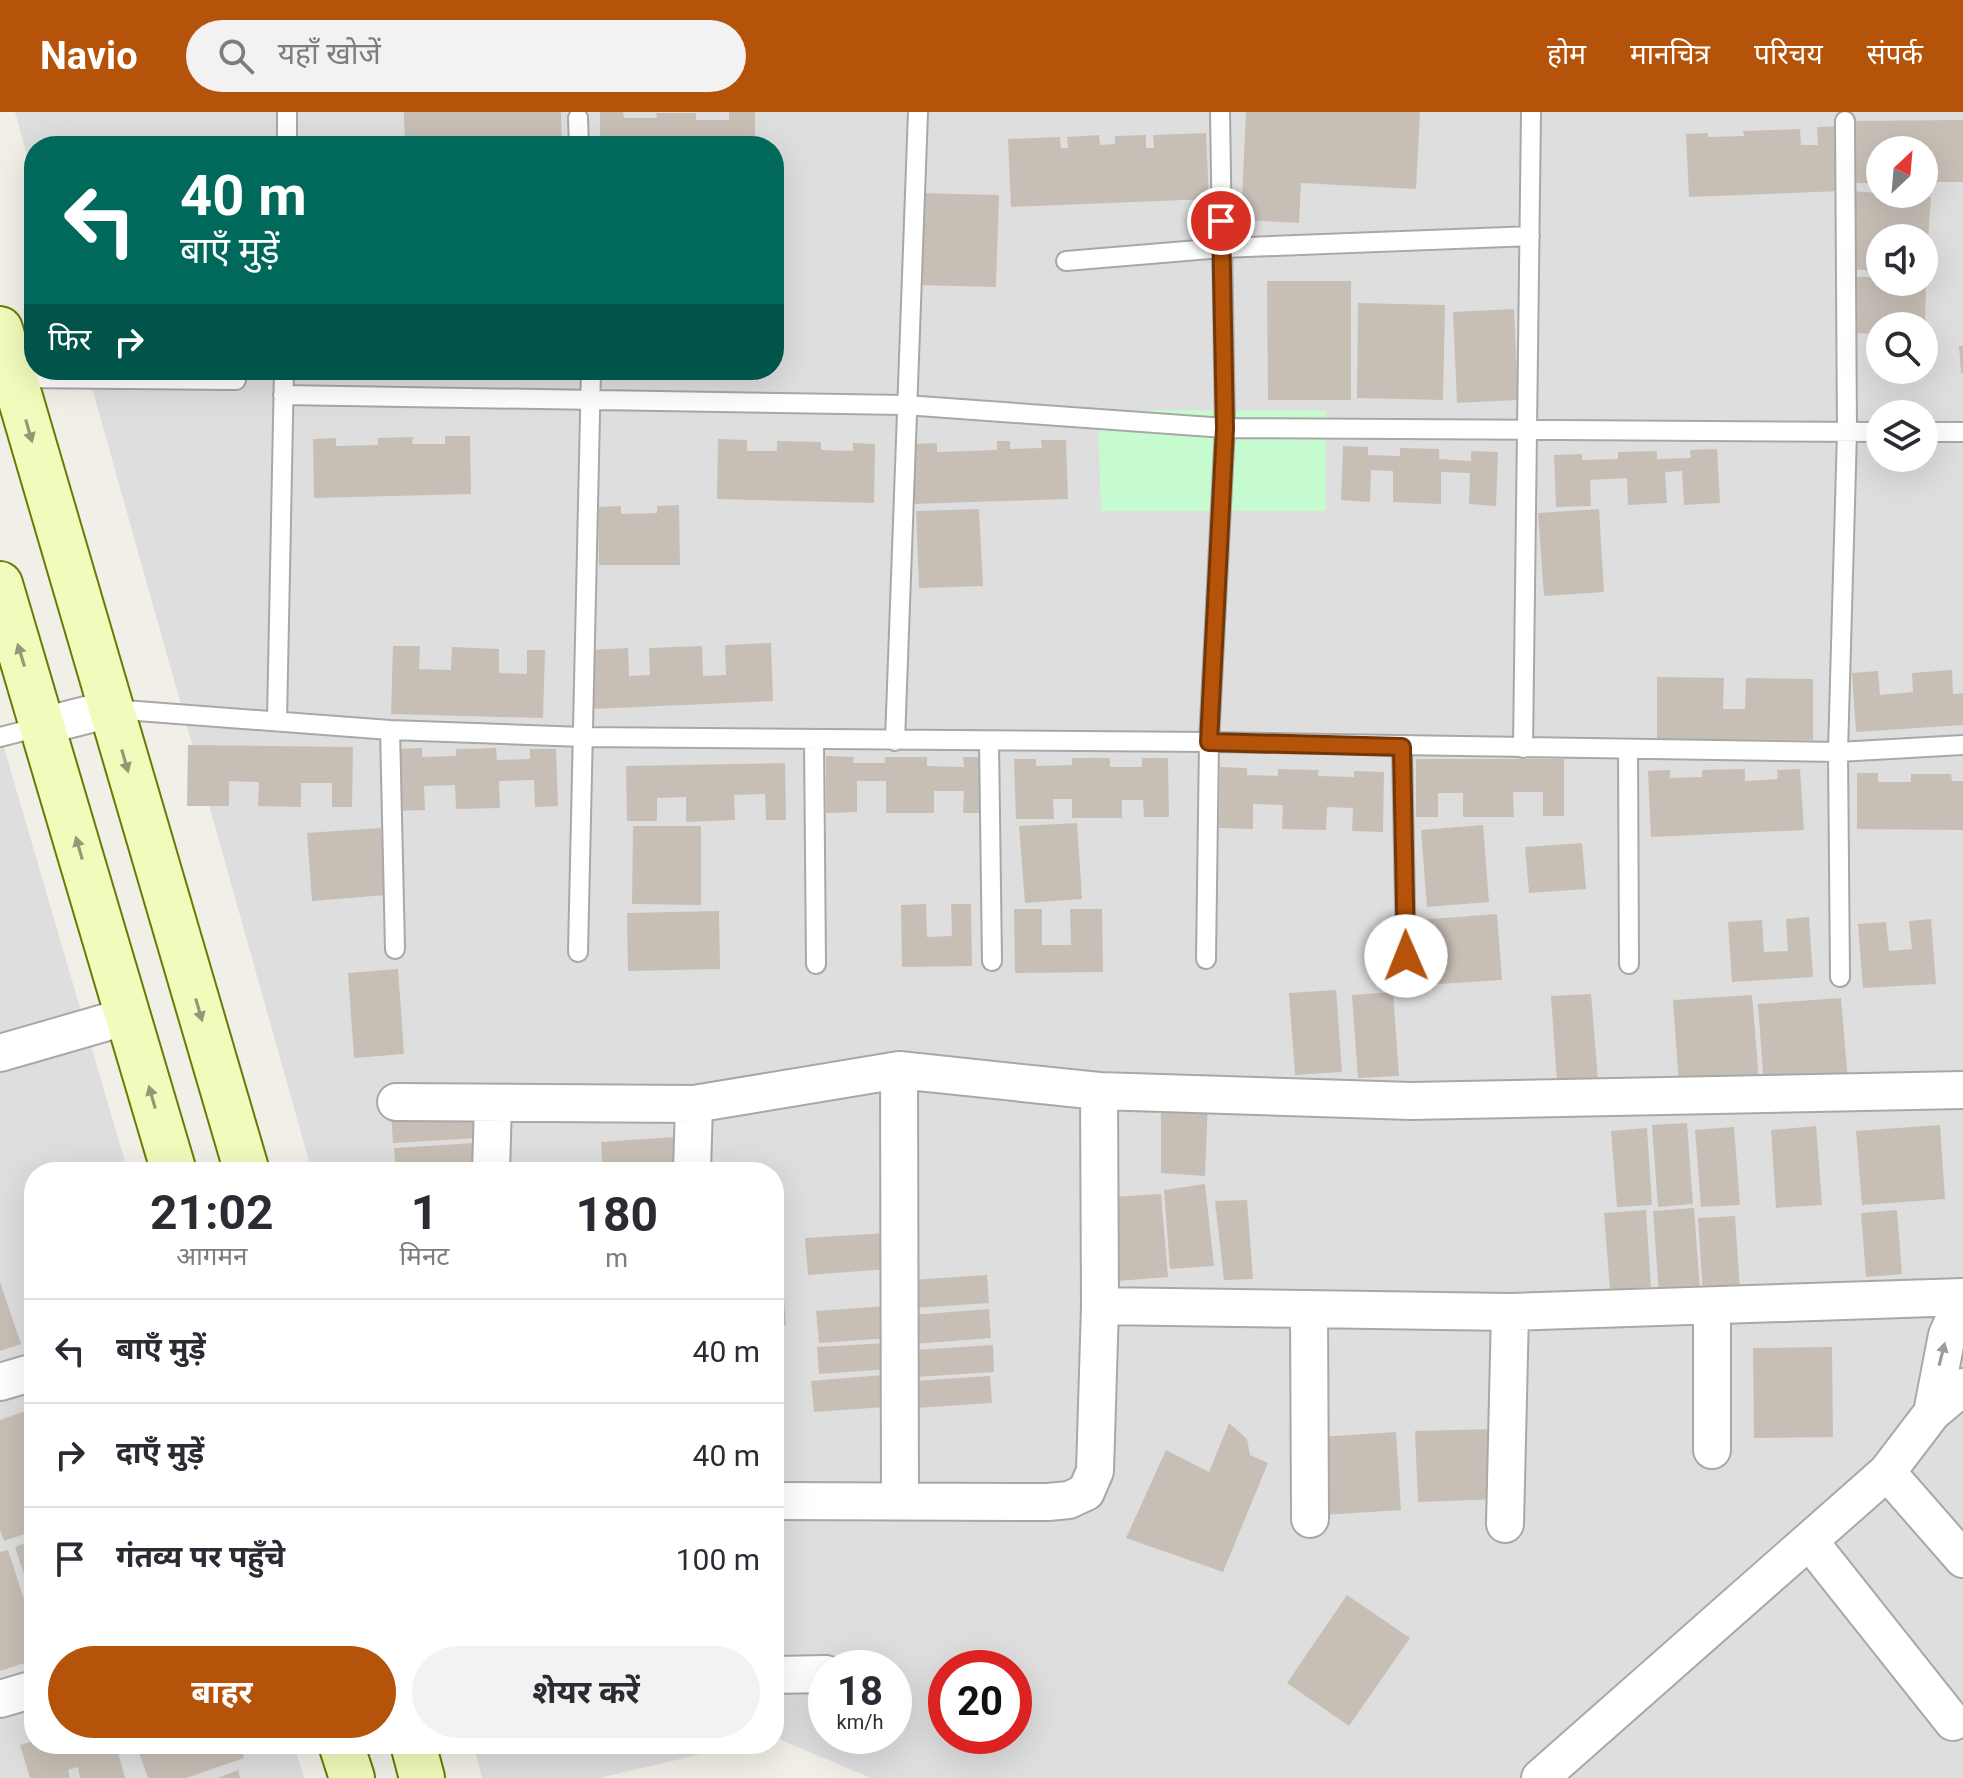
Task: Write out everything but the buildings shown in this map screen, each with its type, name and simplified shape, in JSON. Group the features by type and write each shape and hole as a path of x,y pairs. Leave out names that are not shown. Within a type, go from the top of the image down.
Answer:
{"street":[{"path":"0,329 7,377 110,709 244,1162"},
{"path":"0,584 171,1162"},
{"path":"43,726 110,709"},
{"path":"0,1053 128,1016"},
{"path":"899,1070 900,1501"},
{"path":"396,1102 694,1104 899,1070 1099,1091 1411,1101 1963,1090"},
{"path":"784,1501 1048,1502 1069,1500 1086,1492 1095,1471 1100,1306 1099,1091"},
{"path":"491,1162 493,1103"},
{"path":"692,1162 694,1104"},
{"path":"1100,1306 1510,1312 1963,1298 1947,1335 1932,1413"},
{"path":"1712,1306 1712,1450"},
{"path":"1309,1309 1310,1519"},
{"path":"1505,1524 1510,1312"},
{"path":"0,1382 24,1375"},
{"path":"1540,1778 1887,1472 1932,1413 1963,1387"},
{"path":"1887,1472 1963,1559"},
{"path":"1810,1542 1953,1722"},
{"path":"784,1675 808,1674"},
{"path":"0,1699 24,1692"},
{"path":"344,1754 352,1778"},
{"path":"416,1754 422,1778"}],"lane":[{"path":"287,112 287,136"},
{"path":"895,741 918,112"},
{"path":"1206,959 1209,742 1225,428 1220,112"},
{"path":"1523,748 1531,112"},
{"path":"578,118 579,136"},
{"path":"1840,977 1838,752 1847,432 1845,121"},
{"path":"1066,261 1222,248 1530,236"},
{"path":"277,721 284,380"},
{"path":"578,952 591,380"},
{"path":"283,395 905,405 1225,428 1866,432"},
{"path":"1938,432 1963,432"},
{"path":"110,709 390,730 583,737 1209,742 1838,752 1963,745"},
{"path":"0,737 43,726"},
{"path":"390,730 395,949"},
{"path":"814,740 816,964"},
{"path":"989,742 992,961"},
{"path":"1402,747 1406,956"},
{"path":"1628,749 1629,964"}],"shaded area":[{"path":"15,112 1963,112 1963,1778 871,1778 814,1754 912,1754 912,1650 808,1650 808,1751 784,1741 784,1162 309,1162 90,380 784,380 784,136 24,136 24,145"},
{"path":"0,734 125,1162 24,1162 24,1754 297,1754 304,1778 0,1778"},
{"path":"476,1754 701,1754 599,1778 482,1778"}],"green space":[{"path":"1098,410 1326,411 1326,511 1101,511"}],"route":[{"path":"1221,221 1225,428 1209,742 1402,747 1406,956"}]}
